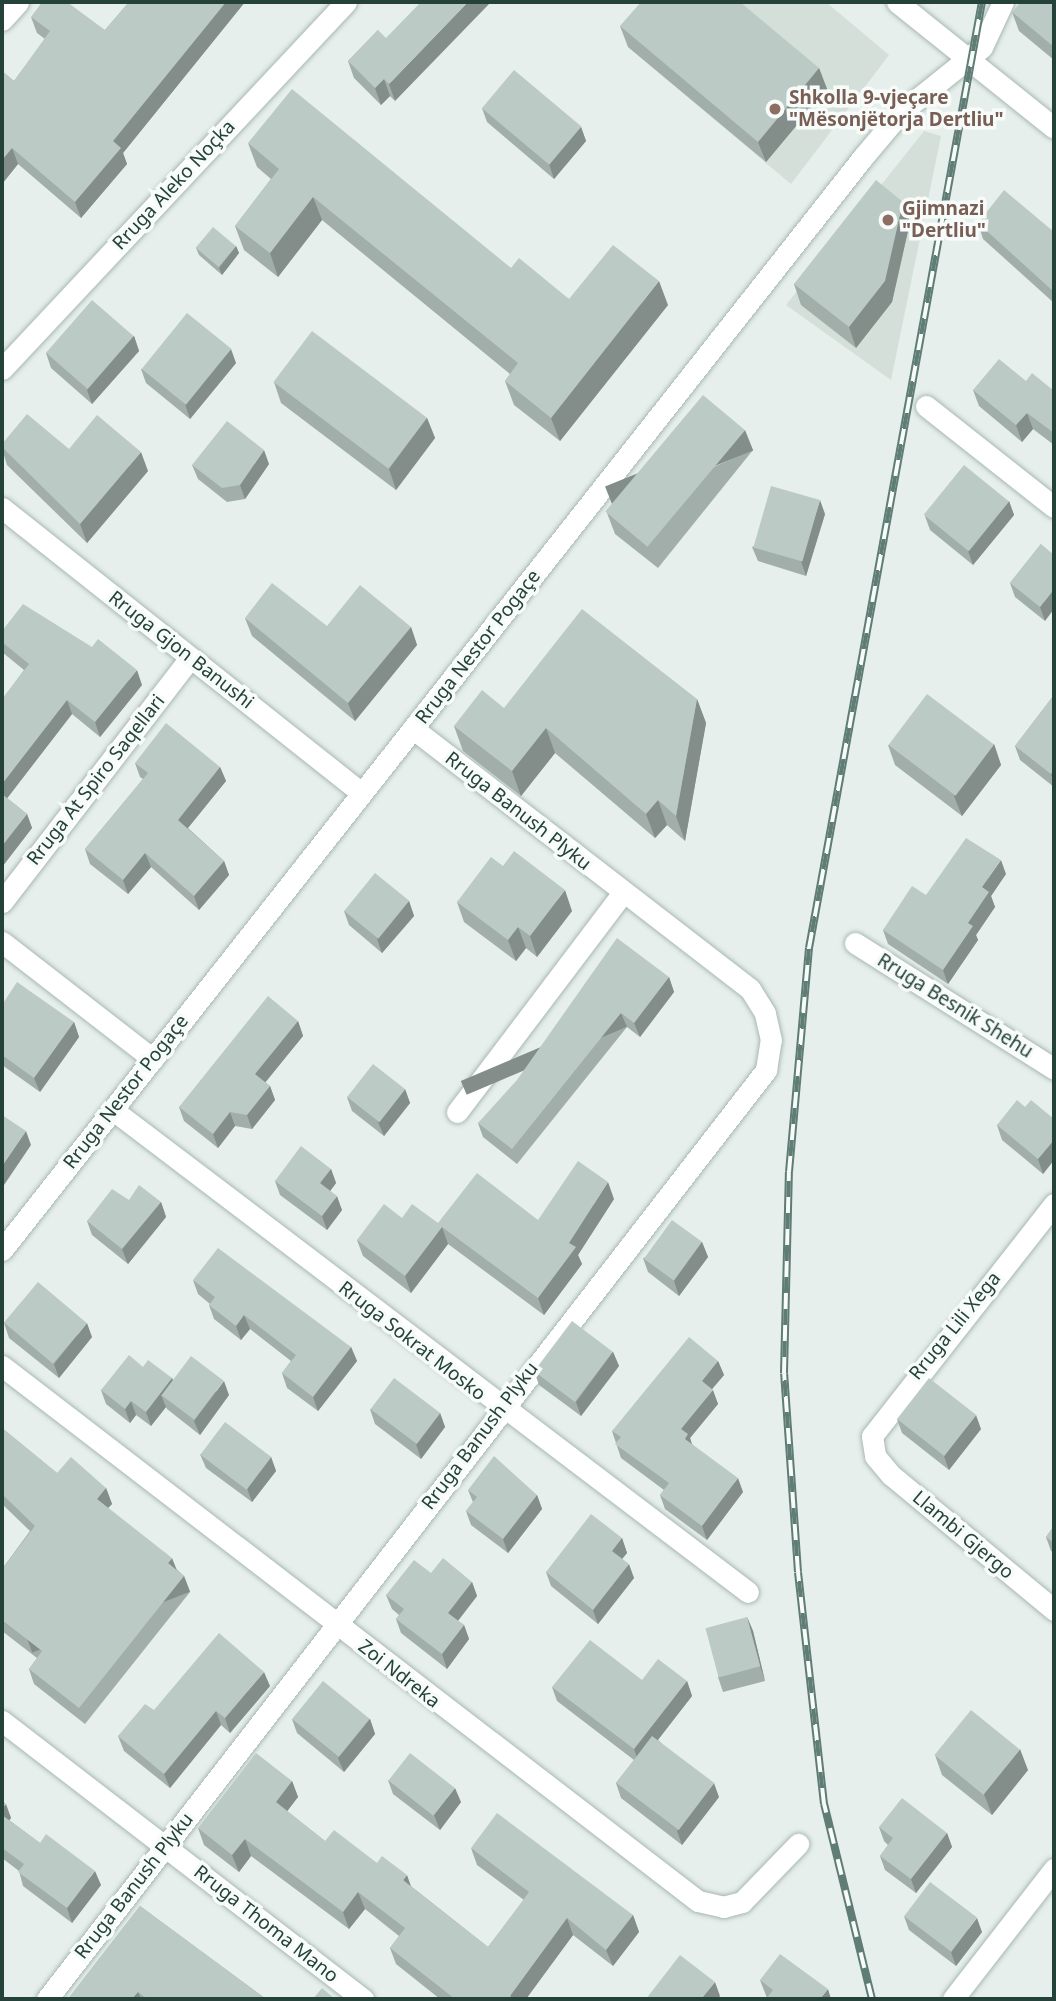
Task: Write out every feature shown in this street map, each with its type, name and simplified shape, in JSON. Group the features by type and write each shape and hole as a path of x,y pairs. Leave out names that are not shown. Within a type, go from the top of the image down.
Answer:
{"street":[{"path":"2,20 18,2"},
{"name":"Rruga Aleko Noçka","path":"2,369 346,2"},
{"path":"897,2 1054,128"},
{"path":"970,60 1003,2"},
{"name":"Rruga Nestor Pogaçe","path":"2,1250 360,792 414,729 863,158 927,89 970,60"},
{"path":"926,406 1054,507"},
{"name":"Rruga Gjon Banushi","path":"2,508 360,792"},
{"name":"Rruga At Spiro Saqellari","path":"2,902 190,659"},
{"name":"Rruga Banush Plyku","path":"47,1999 337,1626 500,1408 766,1070 771,1040 765,1013 750,989 622,894 414,729"},
{"path":"457,1112 622,894"},
{"path":"2,942 153,1059"},
{"name":"Rruga Besnik Shehu","path":"855,943 1054,1069"},
{"name":"Rruga Sokrat Mosko","path":"113,1110 500,1408 748,1592"},
{"name":"Rruga Lili Xega","path":"875,1456 872,1436 883,1415 1054,1204"},
{"name":"Zoi Ndreka","path":"2,1366 698,1901 723,1907 742,1902 798,1844"},
{"name":"Llambi Gjergo","path":"875,1456 1054,1610"},
{"name":"Rruga Thoma Mano","path":"2,1721 363,1999"},
{"path":"953,1999 1054,1869"}],"shaded area":[{"name":"Shkolla 9-vjeçare \"Mësonjëtorja Dertliu\"","path":"665,2 826,2 889,55 791,184 628,47"},
{"name":"Gjimnazi \"Dertliu\"","path":"924,131 941,136 891,380 786,305"}],"building":[{"path":"42,2 67,2 105,30 129,2 226,2 113,141 121,148 75,202 12,148 2,160 2,71 14,81 50,31 31,17"},
{"path":"421,2 468,2 389,84 384,79 375,88 348,61 378,30 386,38"},
{"path":"641,2 740,2 819,68 758,142 620,26"},
{"path":"1021,2 1054,2 1054,47 1012,12"},
{"path":"514,70 581,127 549,165 482,108"},
{"path":"292,89 511,268 519,258 569,299 613,245 659,281 551,418 505,381 518,363 313,197 270,253 235,226 279,169 248,143"},
{"path":"876,180 903,202 885,281 849,327 794,284"},
{"path":"1004,190 1054,232 1054,292 978,223"},
{"path":"213,227 236,246 219,267 196,248"},
{"path":"92,300 134,336 88,389 46,353"},
{"path":"187,313 231,349 186,405 142,369"},
{"path":"312,331 427,418 388,469 273,382"},
{"path":"999,359 1026,381 1032,373 1054,391 1054,433 1027,413 1016,425 973,390"},
{"path":"703,395 745,430 647,547 605,511"},
{"path":"27,414 69,449 97,415 141,452 80,524 2,447"},
{"path":"227,421 264,450 240,485 222,488 192,465"},
{"path":"964,465 1009,502 969,551 924,515"},
{"path":"771,486 820,500 802,562 753,548"},
{"path":"1041,544 1054,555 1054,589 1040,607 1010,583"},
{"path":"272,583 327,626 360,585 411,627 348,703 245,618"},
{"path":"23,604 92,647 98,639 137,670 95,722 67,700 2,784 2,699 29,664 2,642 2,631"},
{"path":"582,609 697,699 676,816 658,800 646,814 546,728 512,771 454,726 482,690 504,708"},
{"path":"927,694 994,745 956,796 888,745"},
{"path":"1054,695 1054,770 1051,774 1015,746"},
{"path":"166,723 220,767 178,820 224,861 194,896 145,853 123,880 85,849 148,773 135,763"},
{"path":"2,794 27,814 2,846"},
{"path":"966,838 1001,860 982,887 989,892 968,923 973,926 943,970 883,930 912,886 926,895"},
{"path":"514,851 565,890 530,936 518,927 508,940 457,902 491,857 503,866"},
{"path":"375,873 409,901 378,939 344,911"},
{"path":"617,938 669,977 634,1023 621,1013 512,1149 478,1123 517,1080"},
{"path":"17,982 74,1022 34,1078 2,1055 2,1005"},
{"path":"268,996 298,1021 255,1074 270,1086 247,1115 230,1112 213,1134 179,1107"},
{"path":"373,1064 405,1089 379,1122 347,1097"},
{"path":"1017,1100 1025,1107 1031,1100 1054,1119 1054,1140 1038,1159 997,1125"},
{"path":"2,1115 26,1131 2,1166"},
{"path":"301,1146 331,1169 320,1183 337,1196 322,1216 275,1181"},
{"path":"578,1161 608,1182 569,1243 576,1247 538,1298 442,1227 405,1276 357,1240 384,1204 402,1218 412,1204 438,1223 477,1173 538,1220"},
{"path":"139,1185 161,1202 122,1249 87,1221 112,1189 129,1200"},
{"path":"672,1220 702,1242 674,1281 644,1259"},
{"path":"218,1248 351,1347 313,1397 282,1373 296,1355 244,1315 236,1326 209,1305 215,1297 193,1280"},
{"path":"38,1282 87,1323 53,1364 4,1323"},
{"path":"572,1321 613,1352 575,1402 534,1371"},
{"path":"689,1337 718,1361 702,1381 713,1390 681,1429 688,1434 685,1439 738,1478 702,1526 660,1495 669,1483 615,1444 621,1437 612,1431"},
{"path":"129,1355 143,1367 148,1360 172,1378 146,1412 131,1401 125,1409 101,1390"},
{"path":"191,1356 224,1381 194,1420 162,1395"},
{"path":"394,1378 440,1413 417,1444 371,1409"},
{"path":"929,1378 976,1415 944,1456 897,1419"},
{"path":"225,1422 271,1457 247,1490 200,1455"},
{"path":"2,1428 57,1473 71,1457 106,1488 97,1499 172,1558 168,1563 184,1576 79,1708 29,1669 42,1651 2,1620 2,1569 35,1526 2,1494"},
{"path":"494,1456 537,1495 503,1539 466,1511 477,1497 468,1490"},
{"path":"591,1514 622,1538 612,1551 629,1564 593,1610 546,1572"},
{"path":"1054,1526 1054,1543 1046,1537"},
{"path":"443,1558 472,1582 448,1613 464,1625 442,1654 396,1619 404,1609 386,1595 414,1560 431,1573"},
{"path":"747,1617 760,1666 719,1677 705,1628"},
{"path":"219,1633 264,1672 225,1718 216,1711 164,1774 118,1736 145,1704 154,1710"},
{"path":"590,1640 642,1680 658,1659 687,1681 634,1749 552,1687"},
{"path":"323,1681 370,1719 339,1757 292,1719"},
{"path":"971,1710 1020,1750 983,1795 934,1755"},
{"path":"652,1736 714,1783 679,1830 616,1783"},
{"path":"256,1753 292,1781 276,1802 325,1841 334,1830 377,1863 382,1856 407,1875 403,1880 488,1947 529,1892 471,1848 497,1813 633,1915 606,1950 567,1918 510,1996 514,1999 455,1999 390,1948 405,1928 358,1892 343,1912 245,1839 232,1855 198,1828"},
{"path":"410,1753 455,1788 433,1816 388,1781"},
{"path":"902,1798 947,1833 911,1879 880,1856 893,1838 879,1827"},
{"path":"2,1815 40,1843 46,1834 95,1871 67,1908 18,1872 24,1864 2,1848"},
{"path":"930,1882 977,1918 951,1952 904,1916"},
{"path":"140,1906 266,1999 147,1999 138,1992 132,1999 68,1999"},
{"path":"780,1954 828,1989 820,1999 766,1999 773,1990 760,1980"},
{"path":"680,1955 715,1982 701,1999 646,1999"},
{"path":"322,1988 335,1999 313,1999"}],"railway":[{"path":"872,1999 824,1804 798,1572 784,1373 789,1172 809,948 982,2"}],"place":[{"name":"Shkolla 9-vjeçare \"Mësonjëtorja Dertliu\"","path":"775,109"},
{"name":"Gjimnazi \"Dertliu\"","path":"888,220"}]}
